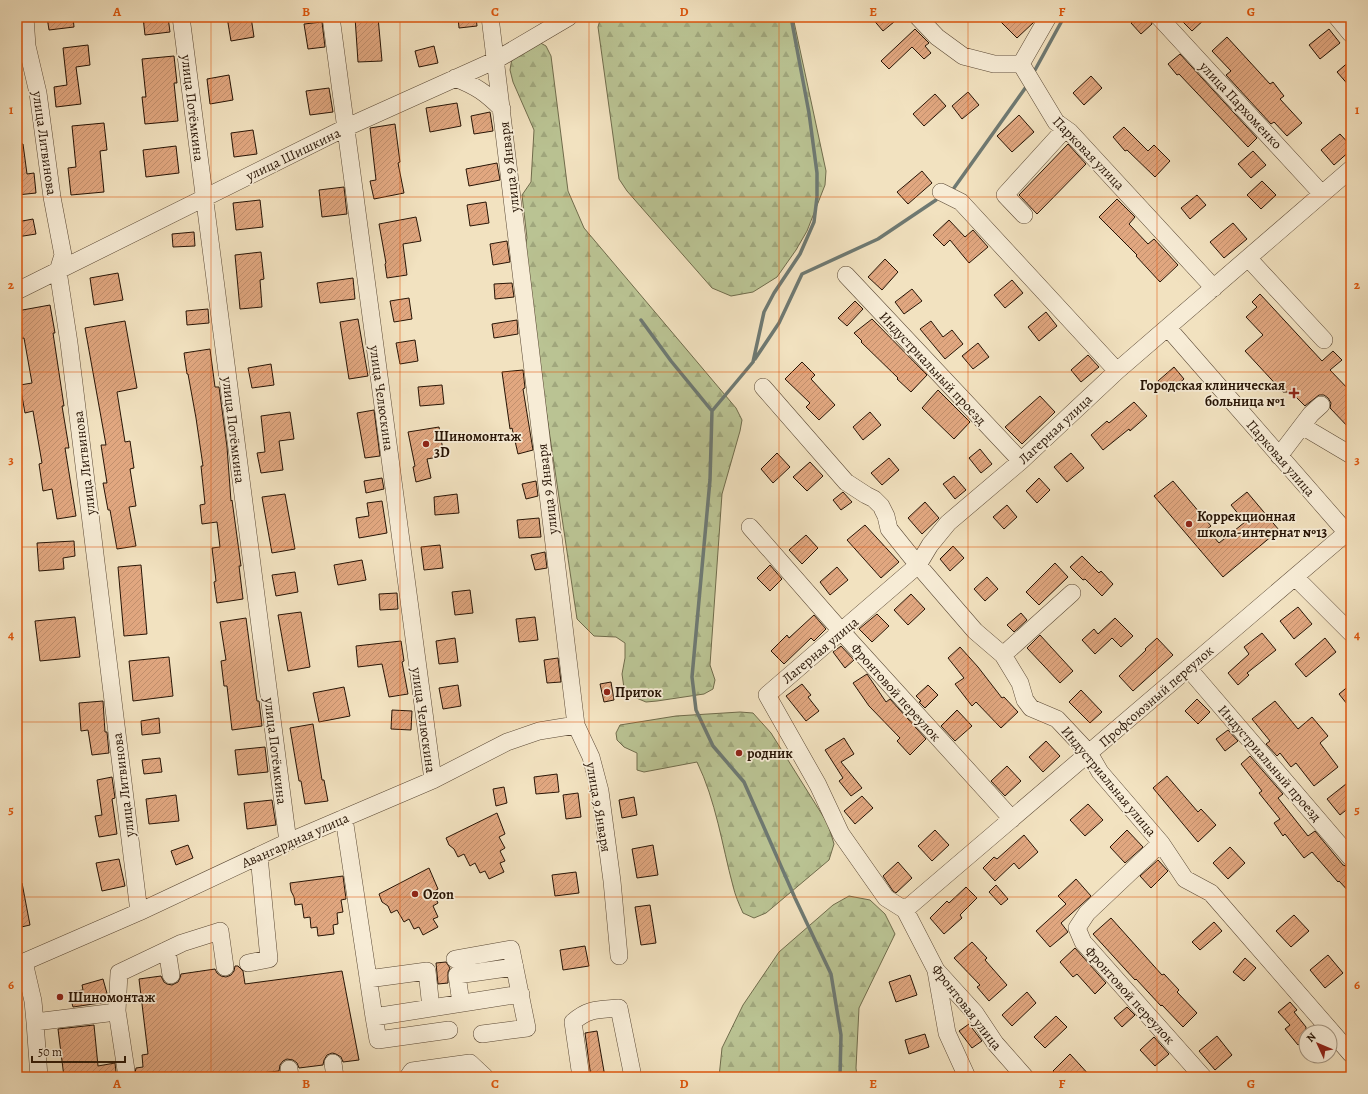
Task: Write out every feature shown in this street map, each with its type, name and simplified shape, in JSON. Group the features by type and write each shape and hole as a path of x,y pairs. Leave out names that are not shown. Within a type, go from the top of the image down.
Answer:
{"street":[{"name":"улица Литвинова","path":"25,17 27,46 38,93 52,197 63,256 58,271 69,343 139,912"},
{"name":"улица Потёмкина","path":"181,17 288,842"},
{"name":"улица Челюскина","path":"331,17 432,780"},
{"name":"улица 9 Января","path":"490,17 576,725 591,757 600,791 612,881 619,956"},
{"name":"улица Шишкина","path":"17,291 345,128 496,60 569,17"},
{"path":"918,17 936,36 963,56 994,64 1021,64 1048,17"},
{"name":"улица Пархоменко","path":"1159,17 1322,194"},
{"path":"1337,17 1351,34"},
{"name":"Парковая улица","path":"1021,64 1056,122 1070,132 1214,288"},
{"path":"455,78 472,85 487,95 502,109"},
{"path":"1024,215 1005,194 1065,129"},
{"name":"Лагерная улица","path":"905,910 886,898 841,834 818,785 767,695 918,565 930,545 948,523 1021,461 1117,371 1351,169"},
{"path":"941,192 961,202 1117,371"},
{"path":"1248,258 1324,340"},
{"name":"Индустриальный проезд","path":"846,275 1021,461"},
{"name":"Парковая улица","path":"1168,328 1279,456 1349,531"},
{"name":"Индустриальная улица","path":"763,387 846,482 874,499 881,506 886,516 889,529 918,565 975,631 1003,655 1020,683 1025,700 1030,708 1057,719 1089,753 1100,772 1161,843 1185,879 1211,893 1351,1054"},
{"path":"1279,456 1310,414 1321,405"},
{"path":"1302,426 1351,456"},
{"name":"Фронтовой переулок","path":"750,527 842,632 1012,819"},
{"name":"Профсоюзный переулок","path":"905,910 1349,531"},
{"path":"1295,577 1351,633"},
{"path":"1003,655 1072,593"},
{"name":"Индустриальный проезд","path":"1188,668 1351,858"},
{"name":"Авангардная улица","path":"20,963 139,912 288,842 432,780 508,742 540,732 576,725"},
{"path":"344,818 378,1040 449,1030"},
{"name":"Фронтовой переулок","path":"1161,843 1087,913 1077,928 1083,942 1203,1077"},
{"path":"248,963 269,959 259,856"},
{"name":"Фронтовая улица","path":"905,910 936,970 975,1013 995,1043 1024,1077"},
{"path":"126,1070 117,1011 119,973 182,943 220,931 225,967"},
{"path":"455,958 511,949 521,994 526,1028 482,1034"},
{"path":"167,950 171,975"},
{"path":"20,963 33,1001 39,1077"},
{"path":"460,1004 457,975 515,967"},
{"path":"936,970 947,1033 967,1077"},
{"path":"368,979 426,971 431,1008"},
{"path":"374,1017 521,994"},
{"path":"581,1077 573,1022 582,1014 595,1010 619,1008 633,1077"},
{"path":"35,1022 117,1011"},
{"path":"408,1077 412,1071 470,1063 485,1077"}],"green space":[{"path":"604,17 793,17 826,171 825,185 807,231 796,250 777,277 753,292 731,296 712,288 627,191 619,179 598,27 600,20"},
{"path":"537,41 546,46 551,56 568,191 584,228 736,408 742,420 722,494 710,665 715,680 713,689 704,694 646,702 629,695 624,688 622,674 625,658 625,643 616,637 594,636 577,619 525,268 524,250 527,238 522,195 531,182 534,130 513,82 510,70 512,58"},
{"path":"740,712 753,713 771,733 828,824 834,844 829,860 766,913 754,918 743,913 736,896 714,808 704,777 697,762 644,772 637,770 637,753 624,747 617,740 616,733 620,725 676,716"},
{"path":"849,896 870,900 885,914 895,934 859,1008 856,1068 857,1077 719,1077 722,1048 743,1005 779,952 833,905"}],"building":[{"path":"47,17 73,17 74,27 49,30"},
{"path":"143,17 168,17 170,32 145,35"},
{"path":"227,17 251,17 254,37 231,41"},
{"path":"355,17 378,17 382,61 358,62"},
{"path":"458,17 476,17 477,26 459,28"},
{"path":"871,17 900,17 883,31"},
{"path":"996,17 1036,17 1034,22 1017,38"},
{"path":"1138,17 1149,17 1152,24 1141,34 1131,23"},
{"path":"1178,17 1207,17 1192,31"},
{"path":"322,22 325,47 308,49 304,24"},
{"path":"915,29 929,43 925,46 931,53 924,59 912,47 889,69 881,61"},
{"path":"1329,29 1340,43 1320,59 1309,45"},
{"path":"1227,37 1270,84 1273,82 1284,96 1280,99 1302,123 1287,136 1274,122 1271,124 1226,75 1231,71 1212,51"},
{"path":"88,45 90,65 76,67 81,104 56,107 54,87 67,85 63,48"},
{"path":"434,46 438,63 419,67 415,51"},
{"path":"1180,54 1257,138 1248,147 1168,64"},
{"path":"174,56 177,83 174,83 178,121 145,124 142,97 146,97 142,59"},
{"path":"1351,60 1351,88 1337,72"},
{"path":"229,75 233,100 210,104 207,79"},
{"path":"1091,76 1102,88 1084,105 1073,93"},
{"path":"329,88 333,112 310,115 306,91"},
{"path":"968,92 979,105 962,119 952,106"},
{"path":"935,94 946,106 924,126 913,114"},
{"path":"457,103 461,126 430,132 426,108"},
{"path":"490,112 493,131 474,134 471,116"},
{"path":"1019,115 1034,132 1012,152 997,136"},
{"path":"104,123 107,150 100,151 104,192 71,195 68,168 76,167 72,126"},
{"path":"395,124 400,162 398,163 404,193 374,199 370,181 376,180 370,128"},
{"path":"1124,127 1148,151 1154,145 1170,161 1155,177 1127,150 1125,151 1113,137"},
{"path":"253,130 257,154 234,157 231,133"},
{"path":"1340,134 1351,146 1351,150 1334,165 1321,150"},
{"path":"17,144 23,144 27,174 34,173 36,193 17,195"},
{"path":"1068,144 1086,164 1037,214 1019,195"},
{"path":"176,146 179,173 146,177 143,150"},
{"path":"1253,151 1266,165 1251,178 1238,164"},
{"path":"497,163 500,180 469,186 466,169"},
{"path":"922,171 932,183 908,204 897,192"},
{"path":"1262,181 1276,195 1261,209 1247,195"},
{"path":"344,187 347,214 322,217 319,190"},
{"path":"1197,195 1206,205 1190,219 1181,208"},
{"path":"1117,199 1135,217 1129,224 1148,244 1154,239 1178,265 1160,282 1136,256 1137,255 1099,217"},
{"path":"260,200 263,227 236,230 233,203"},
{"path":"486,202 489,223 470,226 467,205"},
{"path":"416,217 421,241 403,244 407,275 387,278 386,263 379,224"},
{"path":"33,219 36,234 17,237 17,222"},
{"path":"949,220 965,237 973,230 988,247 969,263 950,240 944,246 933,235"},
{"path":"1233,223 1247,239 1224,258 1210,242"},
{"path":"194,232 195,246 173,247 172,234"},
{"path":"507,241 510,262 493,265 490,244"},
{"path":"261,252 264,279 260,280 262,307 240,309 235,255"},
{"path":"885,259 898,272 882,290 868,277"},
{"path":"118,273 123,300 94,305 90,278"},
{"path":"353,278 355,299 320,303 317,283"},
{"path":"1012,280 1023,293 1005,308 994,295"},
{"path":"512,283 514,297 495,299 494,284"},
{"path":"912,289 922,301 904,314 895,302"},
{"path":"1260,294 1322,361 1333,351 1342,360 1330,370 1351,392 1351,430 1330,408 1331,403 1324,395 1319,395 1305,406 1291,392 1283,392 1245,351 1263,335 1246,317 1257,307 1252,302"},
{"path":"409,298 412,319 394,322 390,301"},
{"path":"855,301 863,309 847,326 838,318"},
{"path":"50,305 64,406 62,406 69,448 65,448 76,516 57,519 52,489 43,491 39,464 42,463 33,411 25,413 20,385 32,383 24,338 17,339 17,311"},
{"path":"208,309 209,323 187,325 186,311"},
{"path":"1046,312 1057,326 1039,341 1028,327"},
{"path":"358,319 368,376 349,379 340,322"},
{"path":"872,319 927,375 911,392 861,342 862,341 854,333"},
{"path":"517,320 518,334 494,338 492,324"},
{"path":"125,321 137,388 117,392 125,442 130,441 134,468 130,469 136,506 129,507 136,546 117,549 110,510 108,510 103,483 107,483 101,445 106,445 85,328"},
{"path":"931,321 943,337 952,330 963,344 945,359 920,329"},
{"path":"415,340 418,361 400,364 396,343"},
{"path":"978,343 989,357 973,369 962,356"},
{"path":"210,349 215,387 219,387 227,447 231,501 232,500 241,566 239,566 243,599 217,603 212,548 220,547 217,522 202,524 200,505 205,504 201,466 203,466 184,353"},
{"path":"1088,355 1099,367 1081,382 1071,370"},
{"path":"802,362 815,375 811,379 835,405 819,420 806,407 810,403 785,379"},
{"path":"271,364 274,385 252,388 248,368"},
{"path":"1174,367 1184,379 1168,393 1158,381"},
{"path":"523,370 525,388 523,389 533,450 518,454 512,428 510,429 502,372"},
{"path":"442,385 444,404 420,406 418,387"},
{"path":"938,390 970,422 954,439 922,408"},
{"path":"1040,396 1055,412 1022,444 1005,427"},
{"path":"1134,402 1147,416 1130,431 1129,429 1103,450 1091,435 1107,421 1109,423"},
{"path":"374,410 380,456 365,458 357,413"},
{"path":"290,412 294,439 279,441 283,470 261,473 257,453 265,452 261,416"},
{"path":"870,412 881,425 863,440 853,427"},
{"name":"Шиномонтаж 3D","path":"439,427 444,456 427,459 431,478 416,482 413,467 415,466 408,432"},
{"path":"980,449 992,464 981,473 969,458"},
{"path":"777,453 790,467 773,483 761,469"},
{"path":"1071,453 1084,468 1067,482 1054,467"},
{"path":"889,458 899,470 882,485 871,473"},
{"path":"810,462 823,476 807,491 793,477"},
{"path":"954,476 966,490 955,499 943,484"},
{"path":"382,478 384,489 366,493 364,481"},
{"path":"1039,478 1050,490 1037,503 1026,491"},
{"path":"536,481 538,496 526,499 522,484"},
{"path":"1173,481 1211,526 1207,529 1219,543 1245,522 1231,505 1247,492 1279,530 1223,577 1154,496"},
{"path":"843,492 852,502 841,510 833,500"},
{"path":"285,494 295,549 272,553 262,497"},
{"path":"457,494 459,513 435,515 434,497"},
{"path":"382,501 387,533 359,538 356,518 369,516 367,503"},
{"path":"925,502 939,518 922,534 908,518"},
{"path":"1007,505 1017,517 1004,529 993,517"},
{"path":"539,518 541,537 519,538 517,520"},
{"path":"865,525 899,562 881,578 847,540"},
{"path":"806,535 818,548 802,564 789,550"},
{"path":"74,541 75,556 63,558 64,569 39,571 37,543"},
{"path":"440,545 443,568 424,570 421,547"},
{"path":"953,546 964,558 950,571 940,559"},
{"path":"545,552 547,568 535,570 531,555"},
{"path":"1082,556 1099,573 1101,571 1113,584 1102,596 1070,567"},
{"path":"362,560 366,580 338,585 334,565"},
{"path":"1055,563 1068,577 1039,605 1026,592"},
{"path":"141,565 147,634 124,636 118,567"},
{"path":"770,565 782,579 770,591 757,578"},
{"path":"837,567 848,580 830,595 820,582"},
{"path":"295,572 298,592 276,596 272,575"},
{"path":"987,577 998,589 985,601 974,589"},
{"path":"470,590 473,613 455,615 452,592"},
{"path":"397,593 398,609 380,610 379,594"},
{"path":"911,594 925,609 908,625 894,610"},
{"path":"1298,607 1312,624 1294,639 1280,621"},
{"path":"301,612 310,667 288,671 278,615"},
{"path":"1021,613 1027,620 1014,632 1007,625"},
{"path":"877,614 889,626 872,642 859,629"},
{"path":"814,615 826,629 814,641 811,638 784,664 771,651 787,635 789,638"},
{"path":"75,617 80,657 40,661 35,621"},
{"path":"535,617 538,640 519,642 516,619"},
{"path":"246,618 257,701 259,701 262,726 232,730 227,686 224,686 221,661 226,660 220,622"},
{"path":"1115,618 1133,636 1121,647 1112,638 1095,654 1082,640 1094,629 1098,634"},
{"path":"1262,633 1276,650 1247,673 1249,675 1238,685 1228,673 1249,654 1244,647"},
{"path":"1040,635 1073,671 1060,683 1027,648"},
{"path":"455,638 458,662 439,664 436,641"},
{"path":"1157,638 1173,655 1133,691 1119,676"},
{"path":"1325,638 1336,652 1306,677 1295,664"},
{"path":"401,641 404,661 402,662 408,694 389,697 382,664 358,667 356,646"},
{"path":"841,646 854,660 845,668 833,652"},
{"path":"960,647 1002,698 1004,697 1018,712 1001,728 976,702 972,706 955,684 964,678 948,658"},
{"path":"169,657 173,696 133,701 129,661"},
{"path":"558,658 561,682 547,683 544,660"},
{"path":"867,674 886,702 890,699 926,739 910,755 897,741 900,738 869,706 853,683"},
{"name":"Приток","path":"611,682 614,700 604,702 600,684"},
{"path":"802,684 811,695 808,697 819,711 806,721 786,696"},
{"path":"1351,684 1351,709 1339,694"},
{"path":"458,685 461,706 443,709 439,688"},
{"path":"928,685 938,695 925,708 916,696"},
{"path":"344,687 350,716 319,722 313,693"},
{"path":"1081,690 1102,712 1090,723 1069,702"},
{"path":"1197,699 1210,712 1198,724 1185,711"},
{"path":"103,701 105,732 107,732 109,753 92,755 88,730 81,731 79,703"},
{"path":"1275,701 1298,729 1312,717 1328,736 1320,743 1338,767 1314,786 1296,763 1291,767 1280,753 1277,756 1266,744 1270,741 1252,719"},
{"path":"392,710 412,711 411,730 391,729"},
{"path":"957,710 972,726 955,741 941,726"},
{"path":"159,718 160,733 142,735 141,721"},
{"path":"313,724 322,780 324,780 328,801 305,804 301,781 299,781 290,728"},
{"path":"1228,730 1238,741 1225,751 1216,739"},
{"path":"844,738 854,754 841,762 862,788 851,796 839,781 843,778 825,750"},
{"path":"1046,741 1060,756 1043,772 1029,757"},
{"path":"265,747 268,772 238,775 235,750"},
{"path":"1250,756 1283,794 1278,798 1308,836 1315,831 1343,865 1351,868 1351,894 1339,881 1338,882 1312,852 1304,858 1285,834 1283,836 1274,823 1280,819 1259,793 1262,791 1241,764"},
{"path":"160,758 162,772 144,774 142,760"},
{"path":"1007,766 1021,781 1005,796 991,781"},
{"path":"557,774 559,792 536,794 534,777"},
{"path":"1167,776 1198,812 1201,809 1216,825 1198,842 1153,788"},
{"path":"112,777 115,798 112,799 117,834 99,837 95,816 102,815 97,780"},
{"path":"1351,780 1351,806 1340,815 1327,799"},
{"path":"504,787 507,803 496,806 493,789"},
{"path":"578,793 581,817 566,819 563,795"},
{"path":"176,795 179,821 149,824 146,799"},
{"path":"862,796 873,808 855,824 844,811"},
{"path":"634,797 637,815 622,818 619,800"},
{"path":"272,800 276,825 247,829 244,803"},
{"path":"1088,804 1103,820 1085,836 1070,820"},
{"path":"497,813 505,834 499,837 505,848 500,851 505,861 500,863 504,872 489,879 485,871 480,873 475,863 470,866 464,854 458,857 454,849 449,845 446,838"},
{"path":"935,830 949,845 932,861 918,846"},
{"path":"1127,830 1143,847 1125,863 1110,847"},
{"path":"1024,835 1038,852 1019,869 1014,863 995,881 983,868 994,857 997,859"},
{"path":"188,845 193,858 176,865 171,851"},
{"path":"653,845 658,875 637,878 632,849"},
{"path":"1230,847 1245,863 1228,879 1213,863"},
{"path":"119,859 125,886 102,891 96,863"},
{"path":"1158,860 1168,871 1151,888 1140,876"},
{"path":"898,862 912,878 896,893 883,876"},
{"path":"429,868 438,889 433,892 438,903 433,906 438,917 433,919 438,927 423,935 419,927 414,929 409,919 404,922 397,910 391,913 388,906 382,902 379,894"},
{"path":"576,872 579,893 555,896 552,875"},
{"path":"343,876 346,899 341,900 343,912 337,913 338,924 333,925 334,934 318,936 317,927 311,928 310,917 304,918 302,904 295,905 290,883"},
{"path":"1076,879 1091,896 1061,923 1068,932 1050,947 1036,931 1066,904 1058,896"},
{"path":"22,883 30,925 17,928 17,884"},
{"path":"996,885 1008,899 1001,905 989,892"},
{"path":"966,887 977,898 960,915 962,918 944,934 930,918 947,901 949,903"},
{"path":"650,905 656,943 641,945 635,907"},
{"path":"1294,915 1309,931 1291,947 1276,931"},
{"path":"1111,918 1162,975 1164,974 1179,990 1177,992 1197,1013 1183,1027 1136,979 1135,980 1093,934"},
{"path":"1214,922 1222,931 1200,950 1192,942"},
{"path":"972,942 987,958 985,960 1007,985 989,1001 977,987 980,985 954,958"},
{"path":"585,946 589,966 563,970 560,950"},
{"path":"1075,948 1106,983 1095,994 1077,974 1073,977 1060,962"},
{"path":"1328,955 1343,973 1325,988 1310,970"},
{"path":"1245,958 1256,968 1244,981 1233,972"},
{"path":"446,962 450,968 448,972 448,983 438,984 436,963"},
{"path":"235,966 238,966 243,971 245,984 342,971 359,1060 343,1062 341,1057 332,1053 327,1055 323,1065 299,1068 297,1063 293,1060 287,1059 280,1065 279,1071 252,1074 252,1077 152,1077 151,1075 133,1077 136,1068 143,1067 142,1055 148,1054 139,979 161,976 164,982 172,985 178,982 181,974 215,969 221,976 226,977 231,975"},
{"path":"910,975 917,995 896,1002 889,982"},
{"path":"103,979 108,997 107,1002 73,1007 69,992 83,990 82,985"},
{"path":"1027,992 1036,1003 1012,1026 1002,1015"},
{"path":"1290,1002 1297,1010 1294,1012 1304,1024 1298,1024 1298,1045 1285,1029 1290,1025 1278,1012"},
{"path":"1127,1007 1135,1015 1122,1027 1114,1018"},
{"path":"1056,1016 1067,1027 1045,1048 1034,1037"},
{"path":"969,1024 982,1041 972,1048 959,1031"},
{"path":"94,1025 98,1066 115,1063 116,1072 119,1077 64,1077 58,1029"},
{"path":"597,1031 605,1077 591,1077 585,1033"},
{"path":"925,1034 929,1047 909,1054 905,1040"},
{"path":"1217,1036 1232,1055 1215,1070 1199,1051"},
{"path":"1154,1037 1169,1054 1155,1066 1140,1050"},
{"path":"1070,1054 1091,1077 1058,1077 1053,1071"}],"waterway":[{"path":"791,17 809,113 817,173 817,197 814,222 800,254 774,293 764,312 753,362 712,411 710,480 692,677 696,710 713,746 744,782 795,898 831,974 841,1035 840,1077"},
{"path":"1035,70 1064,17"},
{"path":"954,188 1026,87"},
{"path":"755,359 779,323 802,274 878,239 936,200"},
{"path":"641,320 671,361 712,411"}],"place":[{"name":"Городская клиническая больница №1","path":"1294,393"},
{"name":"Шиномонтаж 3D","path":"426,444"},
{"name":"Коррекционная школа-интернат №13","path":"1189,524"},
{"name":"Приток","path":"607,692"},
{"name":"родник","path":"739,753"},
{"name":"Ozon","path":"415,894"},
{"name":"Шиномонтаж","path":"60,997"}]}
